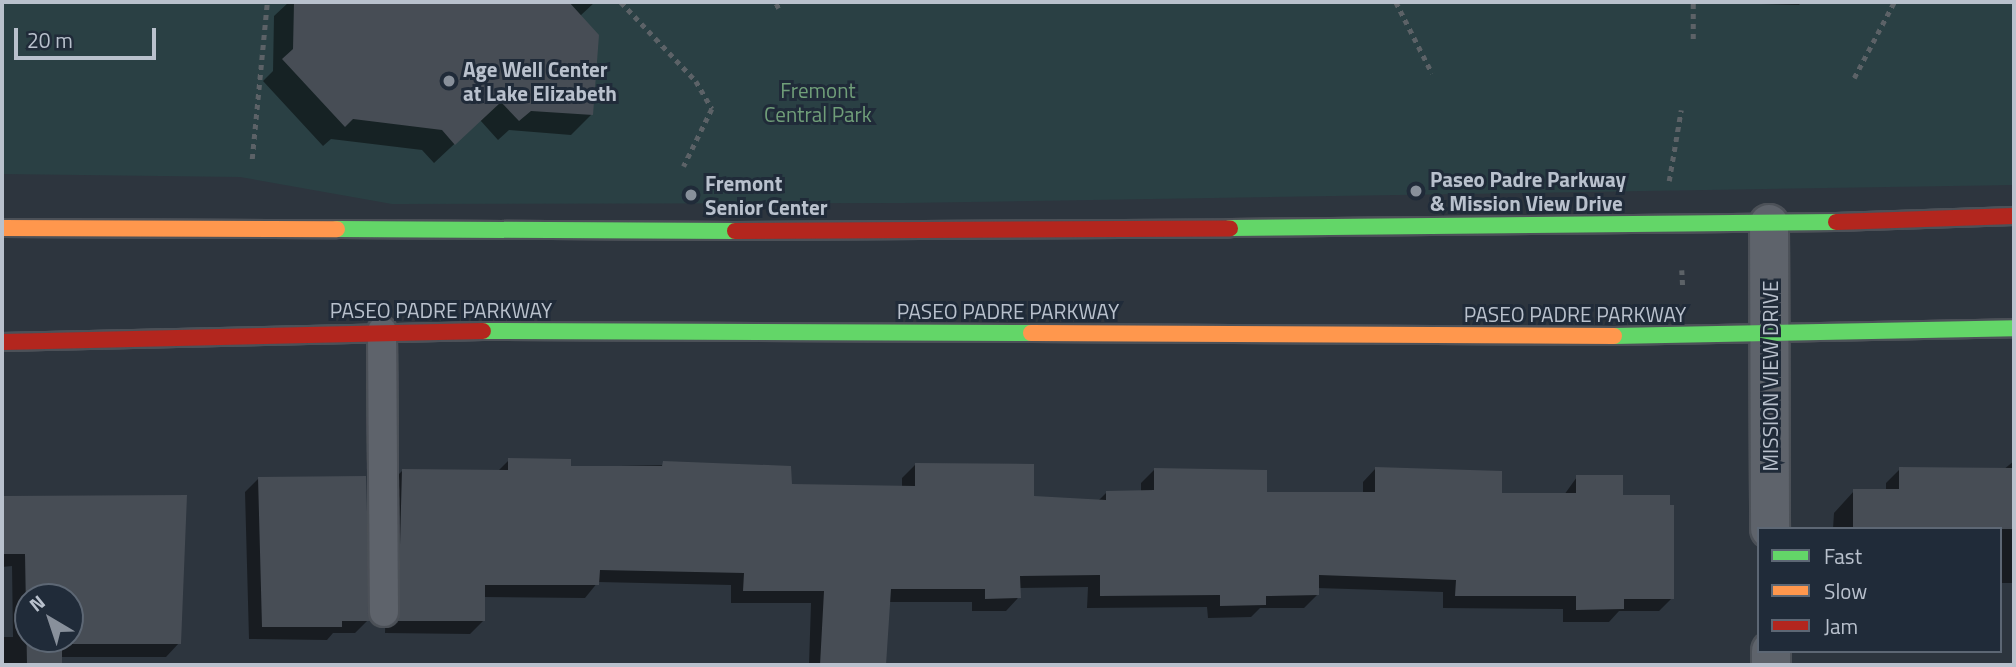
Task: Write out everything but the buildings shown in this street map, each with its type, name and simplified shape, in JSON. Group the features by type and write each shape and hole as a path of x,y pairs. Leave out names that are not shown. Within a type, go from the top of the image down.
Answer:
{"main road":[{"path":"2,228 820,232 1769,224 2014,216"},
{"name":"PASEO PADRE PARKWAY","path":"2,342 382,331 1769,334 2014,328"}],"street":[{"name":"MISSION VIEW DRIVE","path":"1769,224 1770,527"}],"lane":[{"path":"382,331 384,612"}],"path":[{"path":"252,159 267,2"},
{"path":"621,2 696,81 712,109 684,166"},
{"path":"775,7 784,2"},
{"path":"1395,2 1432,72"},
{"path":"1693,2 1693,39"},
{"path":"1854,78 1894,2"},
{"path":"1670,190 1681,110"},
{"path":"1682,270 1683,287"}],"green space":[{"name":"Fremont Central Park","path":"2,2 2014,2 2014,185 903,203 392,204 240,177 2,174"}],"traffic: fast":[{"path":"1230,228 1836,222"},
{"path":"337,229 735,231"},
{"path":"1614,336 2014,328"},
{"path":"483,331 1031,333"}],"traffic: slow":[{"path":"2,228 337,229"},
{"path":"1031,333 1614,336"}],"traffic: jam":[{"path":"1836,222 2014,216"},
{"path":"735,231 1230,228"},
{"path":"2,342 483,331"}],"place":[{"name":"Age Well Center at Lake Elizabeth","path":"449,81"},
{"name":"Paseo Padre Parkway & Mission View Drive","path":"1416,191"},
{"name":"Fremont Senior Center","path":"691,195"}]}
